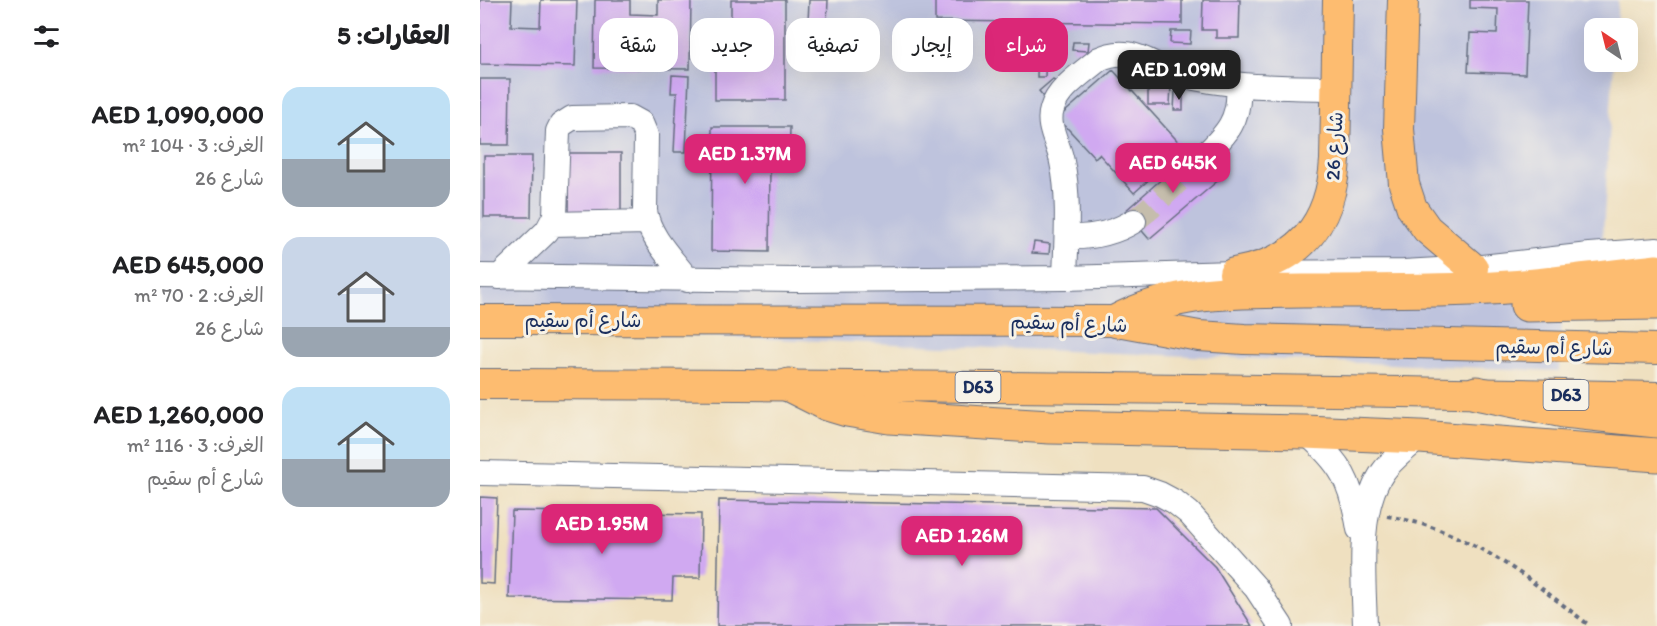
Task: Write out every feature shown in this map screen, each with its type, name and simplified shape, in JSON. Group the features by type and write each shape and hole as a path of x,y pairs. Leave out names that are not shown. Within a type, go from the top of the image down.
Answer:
{"highway":[{"path":"1129,324 1155,303 1197,295 1246,292 1472,289 1546,284 1657,271"},
{"path":"1129,324 1171,312 1204,307 1657,303"},
{"path":"789,385 837,407 868,415 889,417 1050,427 1305,432 1420,437 1657,455"},
{"path":"1476,393 1564,411 1657,420"}],"main road":[{"name":"شارع 26","path":"1234,273 1254,270 1292,251 1308,237 1329,201 1334,181 1338,0"},
{"path":"1403,0 1399,129 1404,184 1412,208 1427,229 1473,268"},
{"name":"شارع أم سقيم","path":"480,320 1129,324 1199,336 1244,339 1657,349"},
{"name":"D63","path":"480,384 789,385 1657,397"}],"street":[{"path":"1065,278 1067,237 1062,162 1050,121 1052,107 1068,85 1099,59 1124,53 1140,57 1180,75 1238,85 1336,88"},
{"path":"1203,157 1228,130 1234,120 1239,99 1238,85"},
{"path":"490,276 547,231 552,224 557,207 558,131 561,125 572,118 630,117 641,123 646,135 645,211 647,222 654,236 688,280"},
{"path":"1067,237 1098,236 1134,221"},
{"path":"552,224 647,222"},
{"path":"490,276 688,280 1065,278 1234,273 1404,272 1473,268 1657,250"},
{"path":"1305,432 1332,458 1348,483 1353,496 1363,552 1365,626"},
{"path":"1363,552 1370,498 1383,472 1420,437"},
{"path":"480,473 1143,488 1175,502 1189,513 1256,588 1281,626"}],"path":[{"path":"1368,513 1424,524 1476,545 1524,574 1590,626"}],"shaded area":[{"path":"480,0 1618,0 1617,18 1584,18 1584,72 1613,72 1598,309 1563,308 1559,371 480,327"}],"building":[{"path":"480,0 512,0 511,26 540,27 541,0 577,0 575,66 480,64"},
{"path":"595,0 630,0 630,14 658,15 658,0 691,0 690,69 678,69 678,18 599,18 599,68 594,68"},
{"path":"731,0 785,0 785,100 715,100 715,72 774,72 774,18 731,18"},
{"path":"809,0 828,0 827,18 808,18"},
{"path":"935,0 1182,0 1182,24 1068,23 1068,18 985,18 985,22 973,21 973,18 935,18"},
{"path":"1203,0 1240,0 1239,38 1216,38 1216,30 1202,30"},
{"path":"1470,0 1528,0 1525,74 1468,72 1470,33 1497,34 1498,9 1470,8"},
{"path":"1171,31 1191,31 1190,44 1170,43"},
{"path":"1073,42 1089,42 1088,51 1072,50"},
{"path":"1113,70 1184,148 1134,193 1099,154 1095,158 1058,118"},
{"path":"1037,72 1045,72 1045,77 1037,77"},
{"path":"672,75 689,76 686,152 674,152 677,93 671,93"},
{"path":"480,79 510,79 509,145 480,145"},
{"path":"1053,79 1058,85 1044,97 1039,91"},
{"path":"1148,85 1171,85 1170,105 1148,105"},
{"path":"1175,92 1183,92 1183,110 1174,110"},
{"path":"712,127 790,127 789,169 770,170 769,252 711,251"},
{"path":"1196,149 1221,178 1149,239 1125,211"},
{"path":"568,153 621,153 621,213 568,212"},
{"path":"484,156 532,156 531,217 484,217"},
{"path":"1034,242 1050,244 1049,254 1032,253"},
{"path":"480,497 497,498 494,584 480,583"},
{"path":"719,500 1156,508 1215,567 1252,626 717,626"},
{"path":"512,511 701,514 700,578 673,578 672,600 509,598"}],"tunnel":[{"path":"1134,221 1203,157"}]}
